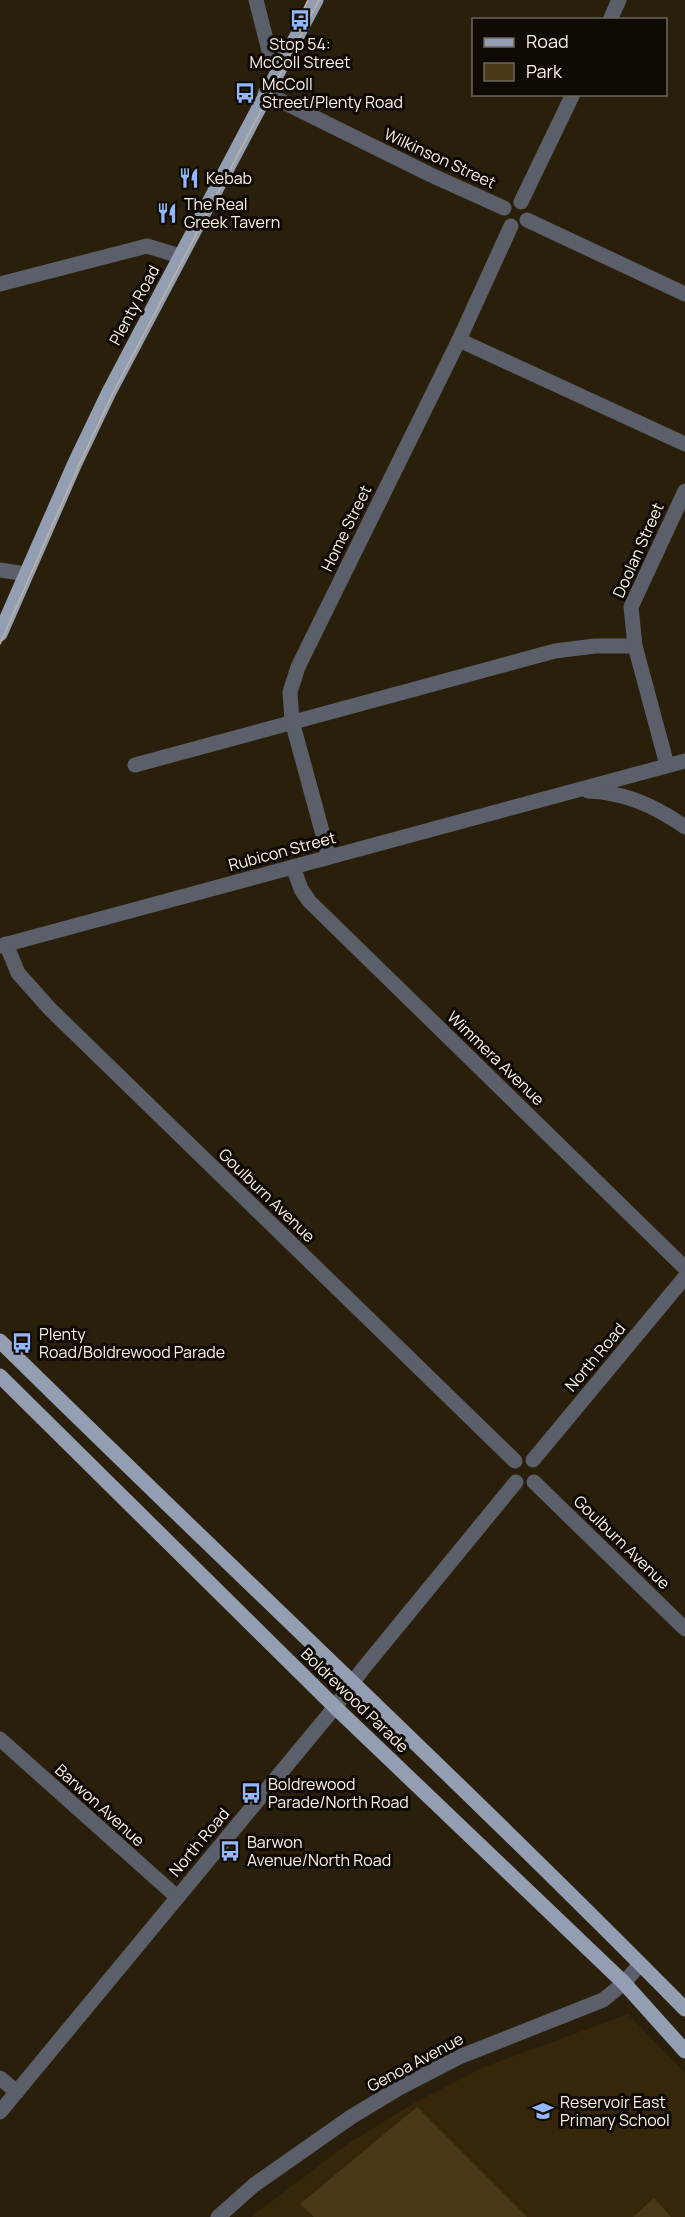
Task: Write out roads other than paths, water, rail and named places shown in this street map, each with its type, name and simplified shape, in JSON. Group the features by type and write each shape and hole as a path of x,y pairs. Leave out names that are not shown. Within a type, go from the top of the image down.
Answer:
{"main road":[{"name":"Plenty Road","path":"0,634 104,402 316,0"},
{"name":"Boldrewood Parade","path":"0,1341 112,1452 353,1681 685,2009"},
{"name":"Boldrewood Parade","path":"0,1376 335,1707 624,1983 685,2050"},
{"path":"95,1470 112,1452"}],"street":[{"path":"256,0 269,51 282,61"},
{"path":"611,18 619,0"},
{"name":"Wilkinson Street","path":"265,93 431,175 504,208"},
{"path":"521,202 572,96"},
{"path":"509,202 521,202 529,212 527,220 518,227 510,226 504,220 504,208 509,202"},
{"path":"527,220 685,294"},
{"name":"Home Street","path":"329,857 292,721 290,693 298,667 459,340 510,226"},
{"path":"0,284 147,246 180,256"},
{"path":"459,340 685,444"},
{"name":"Doolan Street","path":"668,765 634,646 631,607 685,491"},
{"path":"0,570 26,574"},
{"path":"135,765 555,651 595,646 634,646"},
{"name":"Rubicon Street","path":"3,945 685,761"},
{"name":"Rubicon Street","path":"573,792 593,791 623,796 660,811 685,827"},
{"name":"Wimmera Avenue","path":"293,867 301,889 309,901 685,1268"},
{"name":"Goulburn Avenue","path":"3,945 18,973 51,1009 515,1461"},
{"name":"North Road","path":"533,1460 685,1277"},
{"path":"526,1458 533,1460 539,1472 534,1482 524,1485 516,1482 511,1471 515,1461 526,1458"},
{"name":"North Road","path":"0,2112 335,1707 353,1681 516,1482"},
{"name":"Goulburn Avenue","path":"534,1482 685,1629"},
{"name":"Barwon Avenue","path":"0,1739 177,1897"},
{"name":"Genoa Avenue","path":"218,2217 254,2185 351,2117 399,2088 459,2057 603,2000 624,1983 640,1964"},
{"path":"0,2078 17,2092"}],"tram line":[{"path":"296,27 308,0"},
{"path":"0,644 113,393 319,0"}],"place":[{"name":"Stop 54: McColl Street","path":"300,20"},
{"name":"McColl Street/Plenty Road","path":"245,93"},
{"name":"Kebab","path":"189,178"},
{"name":"The Real Greek Tavern","path":"167,213"},
{"name":"Plenty Road/Boldrewood Parade","path":"22,1343"},
{"name":"Boldrewood Parade/North Road","path":"251,1793"},
{"name":"Barwon Avenue/North Road","path":"230,1851"},
{"name":"Reservoir East Primary School","path":"543,2111"}]}
